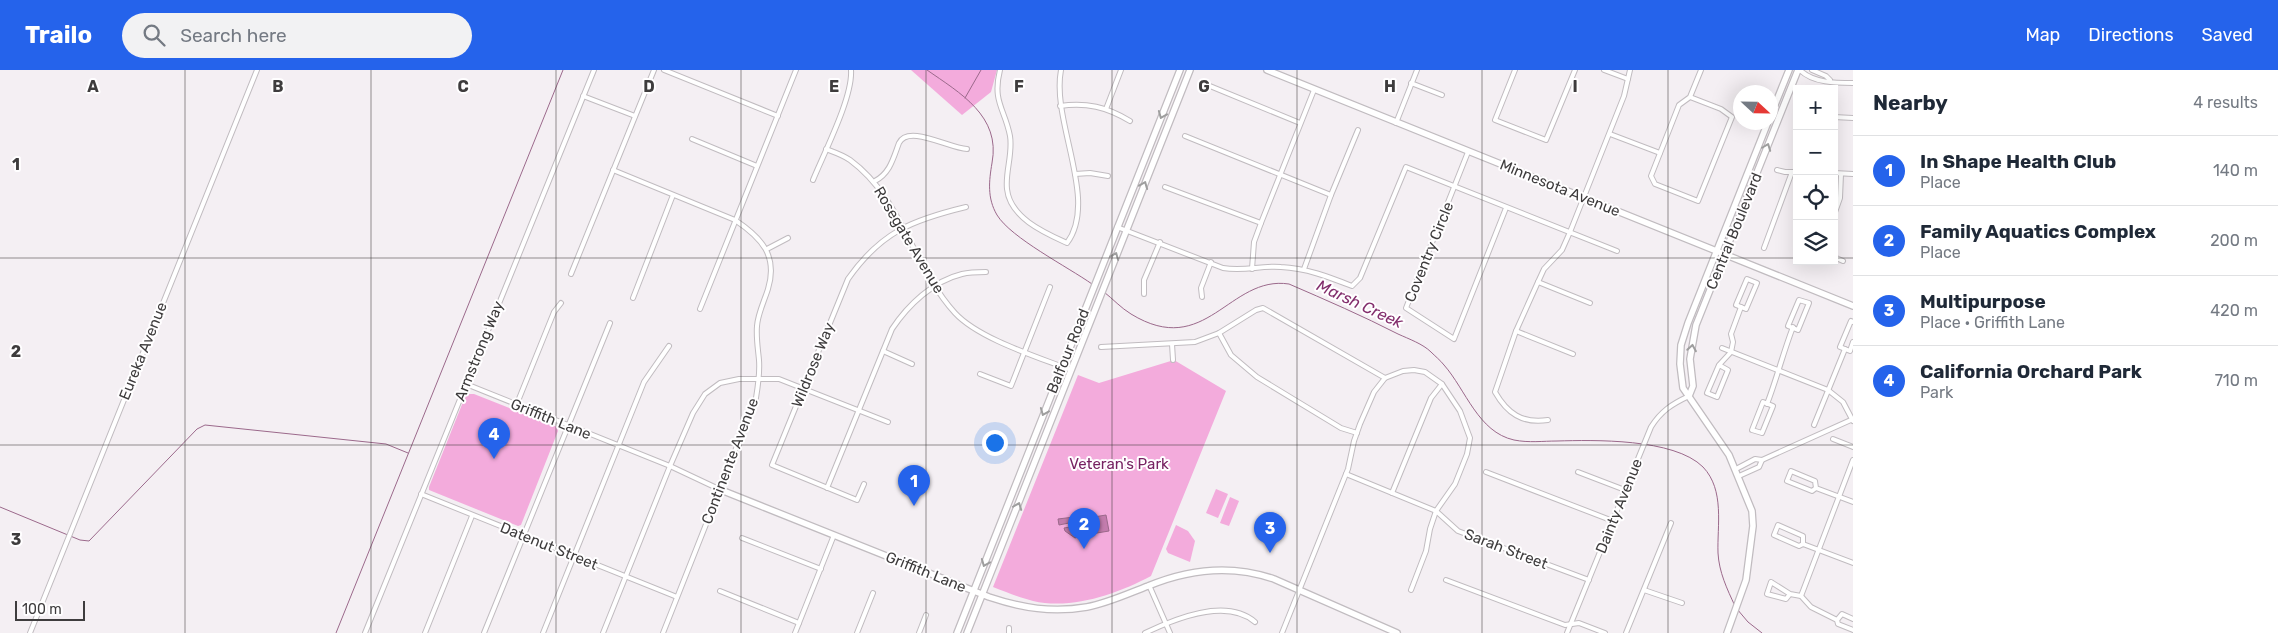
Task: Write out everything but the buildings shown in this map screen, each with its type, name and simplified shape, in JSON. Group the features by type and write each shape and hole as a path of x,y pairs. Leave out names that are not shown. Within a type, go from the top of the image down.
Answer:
{"street":[{"name":"Eureka Avenue","path":"30,633 257,70"},
{"name":"Armstrong Way","path":"365,633 594,70"},
{"path":"571,274 654,70"},
{"path":"664,70 778,116"},
{"path":"700,309 796,70"},
{"path":"813,180 848,94 851,70"},
{"path":"1000,70 997,92 998,104 1009,130 1012,146 1007,189 1011,202 1028,221 1048,234 1067,242 1077,223 1079,210 1075,174 1060,106 1058,86 1061,70"},
{"path":"1106,109 1121,70"},
{"name":"Balfour Road","path":"957,633 1180,70"},
{"name":"Balfour Road","path":"968,633 1190,70"},
{"name":"Minnesota Avenue","path":"1267,70 1853,306"},
{"path":"1396,123 1417,70"},
{"path":"1515,70 1495,120 1546,140 1575,70"},
{"path":"1604,70 1628,79"},
{"path":"1548,420 1528,419 1514,415 1504,408 1495,392 1516,331 1544,269 1562,250 1570,232 1582,197 1610,134 1624,96 1630,70"},
{"path":"1690,97 1721,109 1732,117 1698,201 1655,184 1651,176 1679,104 1690,97 1701,70"},
{"path":"1778,97 1789,70"},
{"path":"1799,70 1824,82 1830,80 1853,83"},
{"name":"Central Boulevard","path":"1689,396 1693,386 1690,360 1696,325 1799,70"},
{"path":"1812,70 1826,76 1830,80"},
{"path":"1412,83 1442,95"},
{"path":"1205,84 1300,123"},
{"path":"1252,268 1254,242 1314,90"},
{"path":"583,96 635,116"},
{"path":"1060,106 1085,104 1106,109 1130,120"},
{"path":"1838,117 1853,118"},
{"path":"1304,269 1331,195 1358,130"},
{"name":"Central Boulevard","path":"1727,633 1741,598 1751,556 1753,526 1748,498 1730,455 1702,418 1683,388 1680,364 1681,345 1765,130"},
{"path":"875,181 884,176 900,141 905,135 914,134 956,148 967,149"},
{"path":"1610,134 1660,154"},
{"path":"1185,136 1331,195"},
{"path":"692,139 757,166"},
{"name":"Rosegate Avenue","path":"826,149 849,159 875,181 934,288 957,314 978,330 1071,370"},
{"name":"Coventry Circle","path":"1468,152 1406,308 1454,339 1506,208"},
{"path":"1117,227 1160,242 1223,268 1239,271 1279,266 1304,269 1352,286 1360,278 1406,167 1616,252"},
{"path":"613,170 735,220 754,232 767,249 788,238"},
{"path":"1777,170 1793,172"},
{"path":"1075,174 1090,173 1108,176"},
{"path":"1838,174 1853,174"},
{"path":"1838,204 1841,174"},
{"path":"1764,248 1793,175"},
{"path":"1164,188 1261,223"},
{"path":"633,298 672,195"},
{"name":"Wildrose Way","path":"828,488 772,465 848,280 868,253 902,227 935,215 966,207"},
{"path":"1144,294 1144,280 1160,242"},
{"name":"Continente Avenue","path":"663,633 750,416 759,378 756,334 758,319 768,288 771,268 767,249"},
{"path":"1838,259 1843,261"},
{"path":"1202,297 1201,288 1211,262"},
{"path":"864,484 857,500 828,488 892,329 902,314 934,288 961,274 986,272"},
{"path":"1747,279 1757,283 1746,309 1741,307 1736,305 1747,279"},
{"path":"1538,282 1590,303"},
{"path":"980,374 1011,386 1050,287"},
{"path":"1799,300 1809,303 1798,330 1793,328 1788,326 1799,300"},
{"path":"516,406 554,312 562,303"},
{"path":"1719,366 1728,370 1717,396 1707,393 1719,366 1731,352 1731,334 1741,307"},
{"path":"1101,347 1195,342 1219,333 1256,310 1263,308 1385,378"},
{"path":"1853,322 1850,321 1840,347 1850,351 1853,342"},
{"path":"484,633 610,323"},
{"path":"1768,404 1793,328"},
{"path":"1516,331 1573,354"},
{"path":"1219,333 1231,355 1257,377 1341,428 1357,433"},
{"path":"1172,344 1173,360"},
{"path":"543,633 644,382 669,346"},
{"path":"1722,348 1828,390 1843,402 1853,420 1762,460 1754,459 1736,469"},
{"path":"1814,425 1845,349"},
{"path":"883,351 912,364"},
{"path":"1282,633 1346,474 1357,433 1374,392 1385,378 1403,371 1414,370 1424,372 1442,384 1460,411 1467,425 1470,438 1467,454 1455,484 1436,511 1426,551 1411,590"},
{"path":"603,633 670,466 693,413 705,394 720,383 759,378 779,379 888,422"},
{"name":"Griffith Lane","path":"466,384 516,406 670,466 721,490 983,595 1015,606 1051,611 1105,603 1181,574 1212,569 1230,570 1255,572 1397,633"},
{"path":"1392,493 1431,398 1442,384"},
{"name":"Dainty Avenue","path":"1567,633 1651,428 1660,414 1672,404 1689,396"},
{"path":"1763,402 1768,404 1773,406 1762,433 1752,430 1763,402"},
{"path":"1833,439 1853,447"},
{"path":"1739,476 1759,467 1762,460"},
{"path":"1801,596 1853,460"},
{"path":"1816,488 1815,481 1791,471 1787,480 1812,491 1816,488 1853,502"},
{"path":"1486,472 1613,521"},
{"path":"1578,472 1625,490"},
{"name":"Sarah Street","path":"1346,474 1436,511 1458,531 1589,580"},
{"name":"Datenut Street","path":"421,494 677,597"},
{"path":"425,633 472,516"},
{"path":"1626,633 1671,523"},
{"path":"1803,544 1803,536 1778,525 1774,535 1799,546 1803,544 1853,563"},
{"path":"795,633 834,535"},
{"path":"742,538 820,568"},
{"path":"1446,580 1565,625 1578,623 1605,633"},
{"path":"1790,594 1786,599 1767,594 1771,582 1790,594 1801,596 1811,608 1837,620 1838,624 1853,630"},
{"path":"1149,585 1170,633"},
{"path":"1644,590 1682,603"},
{"path":"720,591 799,623"},
{"path":"857,633 873,593"},
{"path":"1145,633 1182,617 1213,612 1234,613 1249,617 1255,622"},
{"path":"1837,620 1842,614 1853,619"},
{"path":"919,633 926,615"}],"green space":[{"path":"911,70 997,70 991,92 962,115"},
{"name":"Veteran's Park","path":"1174,360 1226,391 1151,576 1124,589 1079,602 1048,603 1033,601 993,587 1078,375 1099,383"},
{"path":"468,394 474,394 557,427 558,431 521,525 518,526 429,490 465,397"},
{"path":"1216,489 1228,494 1218,518 1206,513"},
{"path":"1230,497 1239,501 1229,526 1220,523"},
{"path":"1176,525 1188,531 1195,541 1190,562 1168,553 1166,549"}],"shaded area":[{"path":"1106,515 1109,531 1091,534 1088,518"},
{"path":"1074,517 1074,525 1080,536 1075,538 1065,531 1064,528 1070,527 1069,523 1059,525 1058,519"}],"waterway":[{"path":"336,633 563,70"},
{"name":"Marsh Creek","path":"927,70 964,97 984,119 990,132 993,146 990,189 997,215 1014,233 1092,284"},
{"path":"965,98 981,70"},
{"name":"Marsh Creek","path":"1104,292 1131,314 1157,326 1179,327 1198,322 1216,313 1250,291 1268,285 1289,284 1358,314 1428,349 1452,375 1482,419 1502,436 1525,441 1611,441 1633,443 1654,446 1690,458 1703,467 1710,476 1714,486 1718,508 1718,553 1720,567 1735,606"},
{"path":"0,507 80,540 89,541 197,429 205,425 386,444 408,453"},
{"name":"Marsh Creek","path":"1737,609 1748,622 1762,633"}],"place":[{"name":"California Orchard Park","path":"494,459"},
{"name":"In Shape Health Club","path":"914,506"},
{"name":"Family Aquatics Complex","path":"1084,549"},
{"name":"Multipurpose","path":"1270,553"}]}
